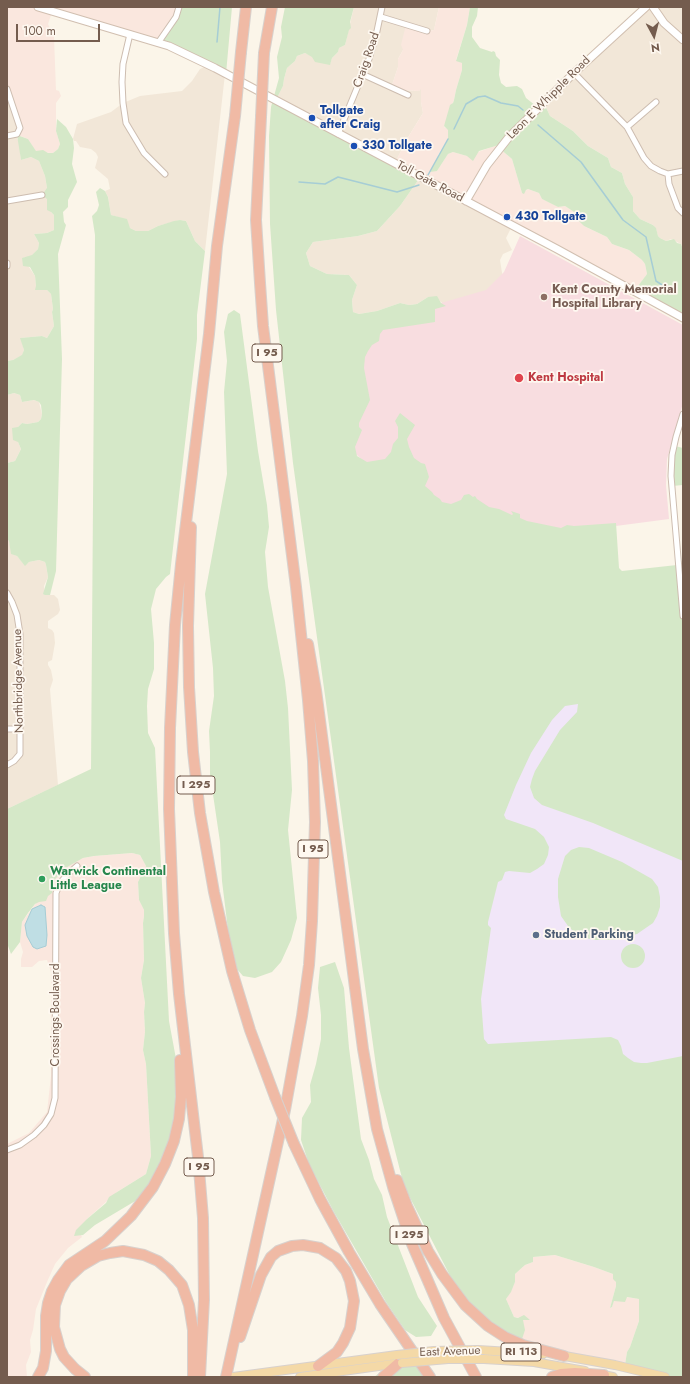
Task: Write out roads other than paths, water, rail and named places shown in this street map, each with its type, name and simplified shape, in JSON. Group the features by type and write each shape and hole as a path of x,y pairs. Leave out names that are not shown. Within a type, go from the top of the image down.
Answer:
{"highway":[{"name":"I 95","path":"200,1377 204,1300 203,1218 197,1150 177,974 170,850 170,728 177,604 209,334 217,246 235,116 246,7"},
{"name":"I 95","path":"229,1374 285,1110 302,1016 309,965 312,921 314,781 309,713 296,587 263,326 256,220 264,53 269,7"},
{"path":"264,53 272,7"},
{"name":"I 295","path":"193,463 188,666 191,732 200,813 214,892 232,971 250,1030 274,1097 320,1199 349,1252 391,1321 430,1377"},
{"name":"I 295","path":"296,587 316,690 361,1036 377,1129 387,1168 412,1244 444,1318 476,1377"},
{"path":"38,1377 46,1351 46,1316 48,1303 58,1280 65,1269 74,1261 104,1241 131,1216 160,1176 170,1153 179,1119 181,1097 177,974"},
{"path":"369,1089 395,1174 407,1206 428,1251 450,1286 465,1305 496,1332 523,1345 564,1356"},
{"path":"229,1374 266,1265 271,1256 278,1251 303,1244 327,1251 340,1262 348,1276 354,1301 350,1328 343,1343 337,1352 318,1366"},
{"path":"85,1377 64,1357 60,1349 54,1327 55,1305 60,1291 68,1279 80,1266 103,1254 123,1251 144,1255 158,1261 169,1270 182,1285 189,1304 193,1330 193,1377"},
{"path":"383,1377 399,1360"},
{"path":"552,1377 561,1374 575,1373 609,1376"}],"main road":[{"name":"Toll Gate Road","path":"38,7 169,46 215,68 683,318"},
{"name":"Leon E Whipple Road","path":"466,201 487,164 509,137 574,73 646,7"},
{"path":"653,7 664,23 683,40"},
{"name":"East Avenue","path":"300,1377 399,1360 434,1351 478,1350 530,1352 564,1356 615,1365 665,1377"},
{"name":"East Avenue","path":"229,1374 244,1376 318,1366 399,1360 484,1359 554,1364 609,1376"}],"street":[{"path":"158,43 176,16 179,7"},
{"name":"Craig Road","path":"338,134 368,59 382,7"},
{"path":"380,17 427,31"},
{"path":"130,34 122,82 122,103 126,123 144,153 165,174"},
{"path":"574,73 627,127 644,158 651,166 660,172 668,174 683,171"},
{"path":"362,74 408,95"},
{"path":"7,89 20,128 17,134 7,136"},
{"path":"627,127 656,102"},
{"path":"668,174 668,184 678,208 683,213"},
{"path":"7,201 42,194"},
{"path":"683,414 672,455 671,476 683,616"},
{"name":"Northbridge Avenue","path":"7,593 17,615 20,634 20,754 14,761 7,765"},
{"path":"7,729 20,729"},
{"name":"Crossings Boulavard","path":"7,1150 20,1145 34,1135 44,1125 51,1114 55,1098 56,893 60,883 77,866"}],"water":[{"path":"41,905 45,907 47,935 46,946 37,949 33,947 27,936 25,925 32,909"}],"waterway":[{"path":"217,42 220,7"},
{"path":"454,129 466,104 478,97 485,96 501,103 518,106 523,110"},
{"path":"538,125 581,162 623,220 646,237 656,281 673,292"},
{"path":"428,175 448,139"},
{"path":"299,182 325,184 338,177 397,192 419,185"}],"place":[{"name":"Tollgate after Craig","path":"312,118"},
{"name":"330 Tollgate","path":"354,146"},
{"name":"430 Tollgate","path":"507,217"},
{"name":"Kent County Memorial Hospital Library","path":"544,297"},
{"name":"Kent Hospital","path":"519,378"},
{"name":"Warwick Continental Little League","path":"42,879"},
{"name":"Student Parking","path":"536,935"}]}
